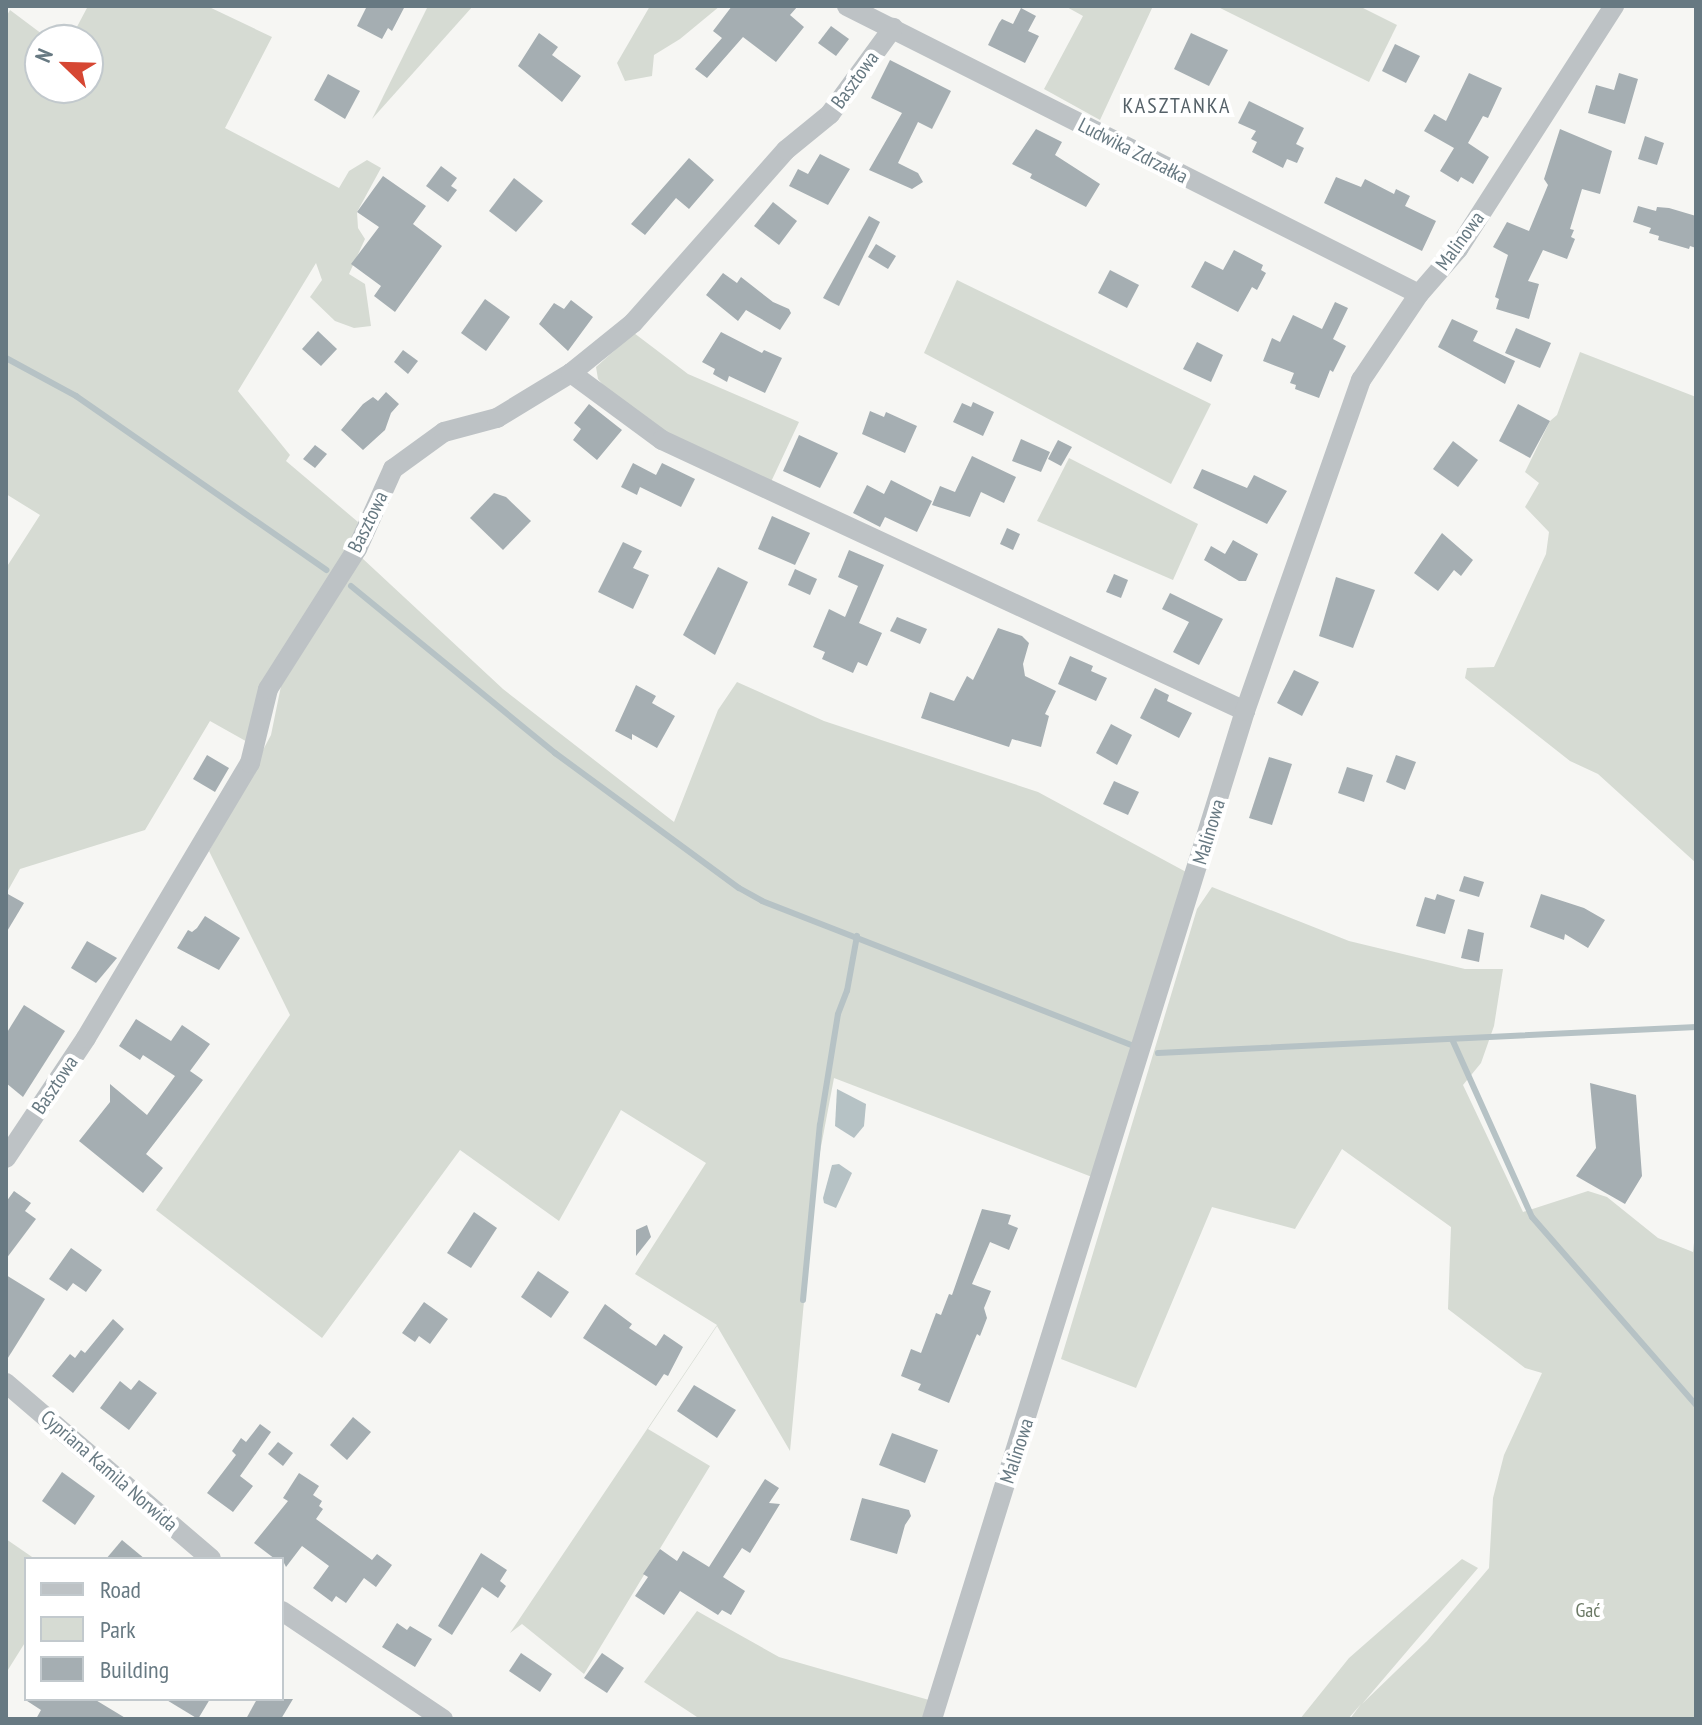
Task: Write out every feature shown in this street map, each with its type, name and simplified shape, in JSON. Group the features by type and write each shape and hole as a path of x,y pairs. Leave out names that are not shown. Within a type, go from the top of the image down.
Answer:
{"street":[{"name":"Ludwika Zdrzałka","path":"847,6 1419,294"},
{"name":"Malinowa","path":"932,1719 1245,711 1361,380 1419,294 1458,249 1614,6"},
{"name":"Basztowa","path":"6,1158 86,1038 250,763 268,689 305,626 357,549 393,469 444,432 497,418 571,373 633,323 786,150 830,114 893,28"},
{"path":"571,373 662,440 1245,711"},
{"name":"Cypriana Kamila Norwida","path":"6,1383 209,1557"},
{"path":"284,1612 443,1719"}],"green space":[{"path":"88,6 207,6 272,37 225,128 339,188 349,171 367,160 381,168 357,212 358,228 365,239 349,274 365,284 371,326 354,328 335,321 310,297 322,280 316,263 238,391 290,455 286,461 358,522 350,546 251,744 210,721 145,830 20,869 6,894 6,568 40,515 6,494 6,17 10,10 29,24 24,24 24,104 104,104 104,24 78,24"},
{"path":"428,6 473,6 372,119"},
{"path":"650,6 720,6 680,39 654,55 652,76 625,81 617,63"},
{"path":"1065,6 1153,6 1100,120 1044,89 1083,16"},
{"path":"1216,6 1359,6 1397,25 1369,82"},
{"path":"957,280 1211,404 1171,484 924,353"},
{"path":"634,333 688,374 799,422 770,484 674,438 610,393 598,379 596,367"},
{"path":"1580,352 1696,397 1696,863 1598,774 1570,761 1465,678 1467,668 1494,667 1546,554 1549,532 1525,507 1539,483 1525,472 1550,421 1557,415"},
{"path":"1069,458 1198,524 1173,580 1037,521"},
{"path":"362,558 503,689 674,822 718,710 737,682 824,721 1038,792 1188,873 1092,1177 834,1078 816,1173 790,1451 717,1326 648,1429 710,1466 584,1674 522,1624 510,1633 717,1325 635,1274 706,1163 621,1110 559,1221 460,1150 322,1338 156,1210 290,1015 209,851 271,735 281,686"},
{"name":"Gać","path":"1212,887 1349,941 1465,969 1503,969 1494,1026 1481,1063 1463,1085 1523,1212 1588,1191 1607,1197 1658,1238 1693,1252 1696,1224 1696,1719 1350,1719 1361,1704 1348,1719 1300,1719 1349,1658 1462,1559 1478,1568 1362,1704 1427,1641 1489,1568 1493,1498 1504,1455 1542,1373 1525,1368 1448,1309 1451,1227 1342,1149 1295,1229 1212,1207 1136,1388 1061,1359 1197,909"},
{"path":"6,1539 32,1557 24,1557 24,1644 6,1673"},
{"path":"697,1611 779,1657 929,1700 923,1719 700,1719 644,1682"}],"shaded area":[{"path":"837,1089 866,1104 864,1126 854,1138 835,1126"},
{"path":"839,1164 852,1173 836,1208 824,1203 823,1198 832,1165"}],"building":[{"path":"367,6 405,6 392,31 388,28 382,39 357,26"},
{"path":"732,6 798,6 790,15 804,27 776,62 743,37 707,78 695,69 722,38 713,31"},
{"path":"1021,8 1036,16 1028,31 1039,36 1025,63 988,45 1002,19 1013,24"},
{"path":"831,26 849,39 836,56 818,43"},
{"path":"539,33 558,47 552,55 581,76 562,102 518,66"},
{"path":"1191,33 1228,50 1209,86 1174,69"},
{"path":"1395,44 1420,56 1406,83 1382,71"},
{"path":"890,60 951,91 932,129 918,122 898,163 918,173 923,182 912,189 869,170 902,113 871,98"},
{"path":"1469,73 1502,88 1488,118 1483,116 1468,143 1489,157 1473,184 1461,177 1458,182 1440,171 1454,148 1424,131 1434,114 1446,121"},
{"path":"1619,73 1638,79 1625,124 1588,113 1596,85 1614,90"},
{"path":"328,74 360,91 345,119 314,100"},
{"path":"1249,101 1304,128 1296,144 1304,148 1297,163 1287,159 1283,168 1252,152 1257,142 1251,139 1256,131 1238,123"},
{"path":"1036,129 1062,142 1055,155 1100,184 1086,207 1030,178 1032,174 1012,164"},
{"path":"1560,129 1612,151 1600,194 1582,189 1570,229 1574,230 1571,237 1575,239 1567,259 1543,250 1528,281 1539,284 1529,319 1496,309 1499,299 1495,297 1508,255 1493,247 1507,222 1529,231 1548,185 1544,179"},
{"path":"1645,136 1664,143 1657,165 1638,159"},
{"path":"820,154 850,169 828,205 789,186 798,169 808,174"},
{"path":"689,158 714,180 689,209 676,198 645,235 631,224"},
{"path":"441,166 457,178 451,186 457,190 448,202 426,186"},
{"path":"383,176 426,206 413,224 442,246 395,312 374,296 381,286 351,264 379,227 357,212"},
{"path":"1336,177 1361,187 1365,179 1394,194 1396,189 1410,196 1405,206 1436,221 1422,251 1324,203"},
{"path":"514,178 543,201 516,232 489,211"},
{"path":"773,202 797,221 779,245 754,226"},
{"path":"1638,206 1656,211 1657,207 1669,208 1696,216 1696,248 1690,246 1689,249 1658,240 1659,236 1649,233 1651,228 1633,222"},
{"path":"869,216 880,222 839,306 823,298"},
{"path":"876,244 896,256 888,269 868,257"},
{"path":"1234,250 1263,265 1261,270 1266,273 1257,290 1252,287 1238,312 1191,287 1205,261 1223,270"},
{"path":"1110,270 1139,285 1127,308 1098,293"},
{"path":"723,273 737,283 741,277 773,302 789,309 791,313 780,330 746,310 738,321 706,295"},
{"path":"485,299 510,317 486,351 461,333"},
{"path":"571,300 593,317 568,351 539,324 554,303 564,309"},
{"path":"1335,302 1348,308 1333,339 1346,346 1333,372 1330,370 1319,398 1295,389 1296,385 1290,383 1294,373 1263,361 1272,338 1280,342 1293,315 1322,329"},
{"path":"1452,319 1478,331 1473,341 1515,361 1505,384 1438,347"},
{"path":"1516,328 1551,343 1540,368 1505,353"},
{"path":"318,331 337,349 321,366 302,349"},
{"path":"721,332 762,353 764,350 782,358 765,393 729,376 727,382 713,374 715,369 702,362"},
{"path":"1197,342 1223,355 1211,382 1183,369"},
{"path":"403,350 418,361 408,374 394,362"},
{"path":"386,392 399,404 391,413 385,430 363,450 341,430 363,404 373,397 378,401"},
{"path":"973,402 994,412 983,436 953,422 962,403 971,407"},
{"path":"589,404 622,430 597,460 573,440 581,429 574,423"},
{"path":"1518,404 1550,421 1530,458 1499,441"},
{"path":"870,411 884,417 886,412 917,426 905,453 862,434"},
{"path":"799,435 838,453 820,488 783,471"},
{"path":"1021,439 1050,452 1041,472 1012,461"},
{"path":"1058,440 1072,447 1061,466 1048,459"},
{"path":"1453,441 1478,460 1458,487 1433,469"},
{"path":"315,445 327,454 315,468 303,459"},
{"path":"972,456 1016,477 1004,503 981,492 970,517 932,505 940,486 955,492"},
{"path":"633,463 656,475 662,463 695,479 681,507 640,487 637,495 621,487"},
{"path":"1202,469 1247,488 1254,475 1287,491 1267,524 1193,488"},
{"path":"891,480 932,501 917,532 885,517 880,527 853,513 867,485 884,494"},
{"path":"494,493 506,497 531,521 503,550 470,518"},
{"path":"772,516 810,533 795,565 758,549"},
{"path":"1007,528 1020,534 1013,550 1000,544"},
{"path":"1442,533 1473,560 1461,576 1454,570 1438,591 1414,573"},
{"path":"1233,540 1258,554 1246,581 1239,581 1204,560 1211,546 1225,554"},
{"path":"623,542 642,551 633,568 649,575 633,609 598,592"},
{"path":"849,550 884,565 859,623 882,633 867,666 858,662 853,673 822,659 825,652 813,647 829,609 845,617 858,586 838,577"},
{"path":"718,567 748,582 715,655 683,635"},
{"path":"795,569 817,579 810,595 788,585"},
{"path":"1114,574 1128,580 1121,598 1106,592"},
{"path":"1336,577 1375,590 1353,648 1319,636"},
{"path":"1170,593 1223,619 1199,665 1173,652 1189,622 1162,609"},
{"path":"897,617 927,629 920,644 890,631"},
{"path":"998,628 1022,636 1029,643 1023,664 1025,676 1056,691 1045,714 1049,716 1041,747 1012,739 1009,747 921,718 930,692 954,701 967,676 973,680"},
{"path":"1070,656 1093,666 1091,671 1107,678 1096,701 1058,684"},
{"path":"1294,670 1319,682 1302,716 1277,703"},
{"path":"636,685 656,696 652,703 675,716 657,748 632,734 632,740 615,731"},
{"path":"1155,688 1169,695 1167,701 1192,713 1179,738 1140,718"},
{"path":"1111,724 1132,735 1117,765 1096,753"},
{"path":"207,755 229,768 215,792 193,779"},
{"path":"1396,755 1416,762 1405,790 1386,782"},
{"path":"1269,757 1292,764 1272,825 1249,818"},
{"path":"1347,767 1373,775 1364,802 1338,793"},
{"path":"1114,781 1139,792 1128,815 1103,804"},
{"path":"1464,876 1484,882 1479,897 1459,891"},
{"path":"6,893 24,903 6,933"},
{"path":"1437,894 1455,900 1445,934 1416,926 1425,897 1435,900"},
{"path":"1541,894 1584,908 1605,920 1588,948 1565,934 1564,940 1530,927"},
{"path":"205,916 240,938 219,970 177,948 188,930 192,932 197,928"},
{"path":"1468,929 1484,933 1479,962 1461,958"},
{"path":"87,941 117,958 96,983 71,968"},
{"path":"24,1005 65,1031 23,1097 6,1083 6,1034"},
{"path":"136,1019 171,1041 182,1025 210,1044 190,1071 203,1080 146,1154 163,1168 143,1193 79,1141 110,1102 110,1084 147,1115 175,1076 143,1055 140,1060 119,1046"},
{"path":"1590,1083 1636,1095 1642,1176 1625,1204 1576,1176 1596,1148"},
{"path":"14,1191 31,1203 25,1211 36,1219 6,1259 6,1202"},
{"path":"982,1209 1011,1215 1008,1224 1018,1228 1009,1250 990,1242 972,1284 991,1291 984,1308 987,1318 980,1336 977,1334 949,1403 918,1390 921,1384 901,1376 911,1349 921,1353 936,1313 941,1315 949,1294 952,1295"},
{"path":"474,1212 497,1228 471,1268 447,1253"},
{"path":"647,1225 651,1237 636,1256 636,1230"},
{"path":"71,1248 102,1270 86,1292 73,1283 67,1291 49,1279"},
{"path":"538,1271 569,1292 551,1318 521,1297"},
{"path":"6,1275 45,1299 6,1361"},
{"path":"424,1302 448,1319 430,1344 419,1336 415,1342 402,1333"},
{"path":"605,1304 632,1324 629,1328 656,1346 664,1334 683,1347 668,1376 664,1374 656,1386 583,1338"},
{"path":"113,1319 124,1329 73,1393 52,1376 70,1354 75,1358 81,1350 85,1353"},
{"path":"139,1380 157,1393 129,1430 100,1408 120,1381 131,1390"},
{"path":"694,1385 736,1410 717,1438 677,1411"},
{"path":"353,1417 371,1432 347,1460 330,1445"},
{"path":"260,1424 271,1432 240,1476 253,1486 233,1512 207,1493 236,1455 232,1451 241,1438 246,1442"},
{"path":"892,1433 938,1450 925,1483 879,1465"},
{"path":"278,1442 293,1453 283,1466 268,1454"},
{"path":"62,1472 95,1496 75,1525 42,1501"},
{"path":"299,1473 319,1486 313,1495 322,1501 319,1506 323,1509 316,1519 372,1560 377,1554 392,1565 376,1587 364,1578 346,1603 336,1596 332,1602 313,1588 329,1566 302,1546 286,1567 284,1557 272,1557 254,1543 288,1501 283,1498"},
{"path":"765,1479 779,1488 769,1503 780,1504 750,1553 742,1548 723,1577 745,1591 731,1615 722,1610 718,1615 680,1591 664,1615 635,1596 648,1577 643,1574 660,1549 677,1561 683,1551 709,1567"},
{"path":"862,1498 909,1510 911,1516 905,1525 897,1554 850,1540"},
{"path":"122,1540 143,1557 108,1557"},
{"path":"481,1553 507,1570 500,1581 506,1586 498,1598 482,1587 452,1635 438,1626"},
{"path":"397,1623 407,1630 410,1626 432,1639 415,1667 382,1647"},
{"path":"521,1653 552,1674 540,1692 509,1671"},
{"path":"602,1653 624,1668 607,1693 584,1678"},
{"path":"293,1699 281,1719 246,1719 256,1701"},
{"path":"27,1701 97,1701 127,1719 36,1719 41,1710"},
{"path":"168,1701 209,1701 198,1719"}],"waterway":[{"path":"6,358 76,396 326,570"},
{"path":"351,586 555,753 739,888 762,901 1132,1045"},
{"path":"803,1300 820,1125 838,1014 847,991 857,936"},
{"path":"1158,1053 1696,1027"},
{"path":"1452,1039 1532,1217 1696,1405"}],"district":[{"name":"KASZTANKA","path":"1177,106"}]}
